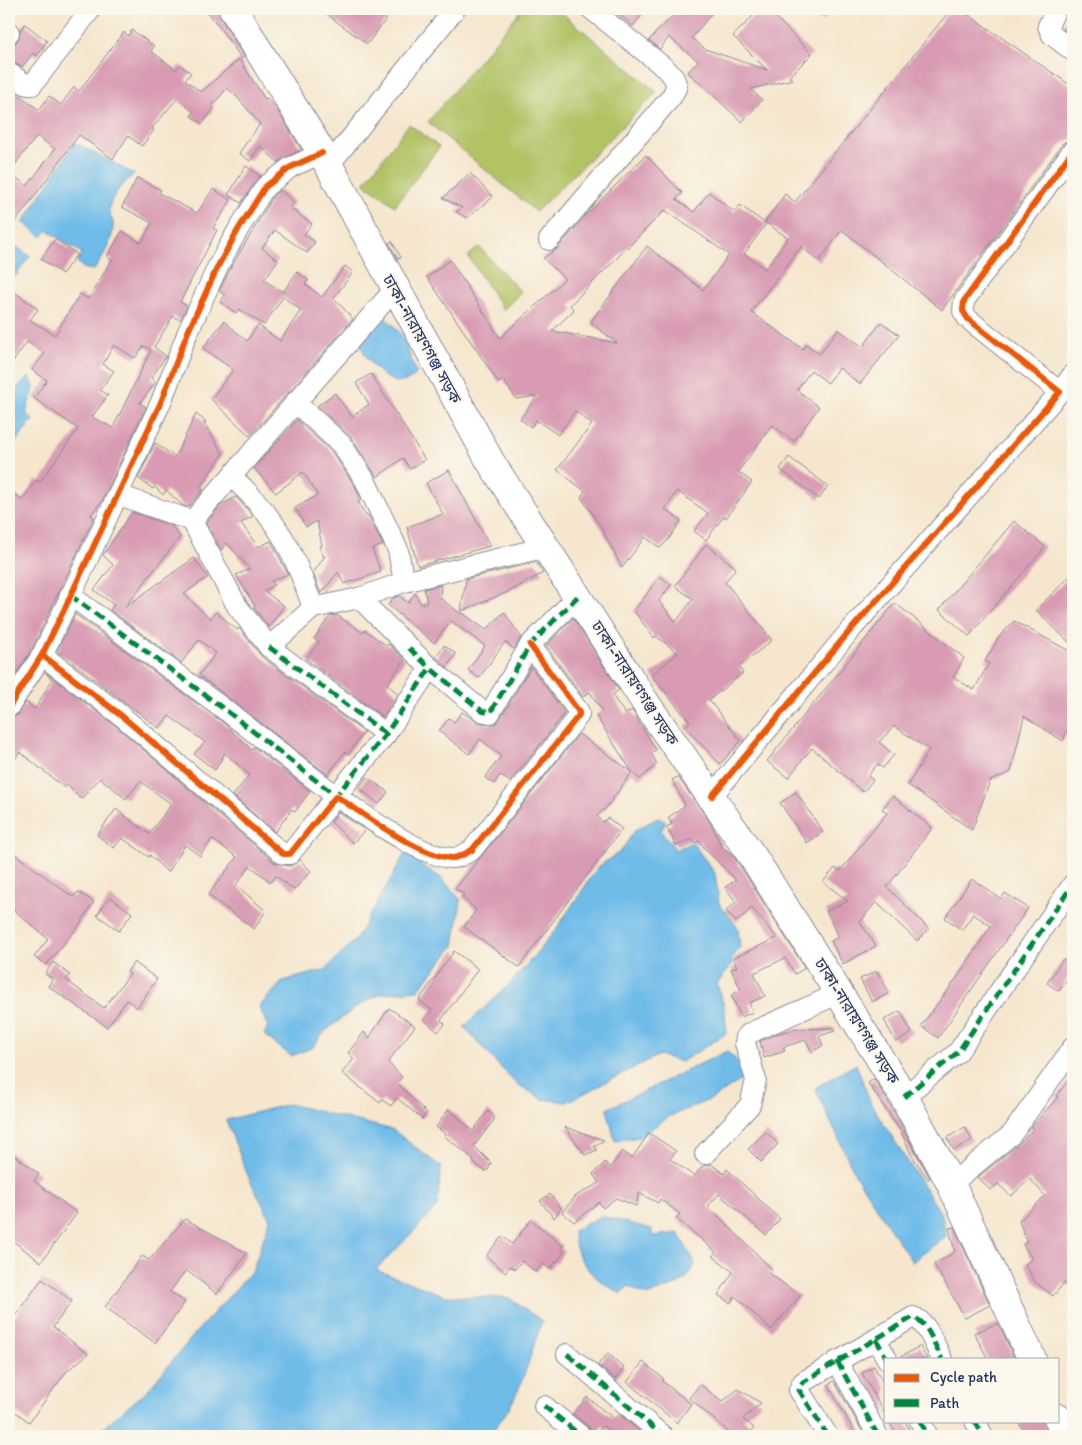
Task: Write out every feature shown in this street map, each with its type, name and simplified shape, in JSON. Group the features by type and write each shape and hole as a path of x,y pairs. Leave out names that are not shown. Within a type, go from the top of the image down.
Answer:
{"highway":[{"name":"ঢাকা-নারায়ণগঞ্জ সড়ক","path":"234,9 325,159 366,231 394,290 490,461 647,705 712,796 840,993 904,1097 951,1184 1032,1358"},
{"path":"1060,1422 1066,1436"}],"street":[{"path":"9,72 27,85 32,85 91,9"},
{"path":"9,707 42,655 119,495 161,402 187,334 218,266 265,186 291,166 325,159 455,9"},
{"path":"548,240 672,96 677,86 673,76 665,68 591,9"},
{"path":"1056,9 1048,26 1052,35 1073,51"},
{"path":"1060,392 968,319 962,311 964,301 1073,150"},
{"path":"192,521 394,290"},
{"path":"712,796 848,633 1060,392 1073,374"},
{"path":"295,402 341,444 365,480 398,550 404,582"},
{"path":"232,477 255,498 284,536 299,566 312,608"},
{"path":"119,495 192,521 237,606 269,647 384,736"},
{"path":"269,647 312,608 359,598 404,582 546,547"},
{"path":"70,595 232,715 339,791 432,854 453,859 472,850 579,715 579,712 530,645"},
{"path":"359,598 430,668 486,714 490,713 530,645 578,596"},
{"path":"42,655 123,717 283,854 290,854 384,736 430,668"},
{"path":"904,1097 958,1052 1073,884"},
{"path":"705,1154 750,1105 756,1080 745,1043 746,1037 750,1033 840,993"},
{"path":"951,1184 1012,1134 1069,1060"},
{"path":"828,1436 799,1390 803,1382 912,1317 920,1320 924,1325 941,1358"},
{"path":"876,1339 886,1358"},
{"path":"568,1354 663,1436"},
{"path":"838,1361 878,1436"},
{"path":"544,1406 581,1436"},
{"path":"921,1422 928,1436"},
{"path":"976,1422 983,1436"}],"green space":[{"path":"522,9 557,9 657,92 536,212 428,122"},
{"path":"409,124 439,147 395,206 364,183"},
{"path":"479,247 521,292 503,310 468,256"}],"water":[{"path":"806,9 835,9 822,20"},
{"path":"75,143 134,174 112,198 109,212 113,223 112,235 104,254 94,270 83,268 77,262 82,253 47,230 42,237 23,222"},
{"path":"9,242 30,256 9,285"},
{"path":"381,316 390,322 401,334 417,373 409,380 400,382 384,376 369,361 360,344"},
{"path":"29,377 34,387 26,413 33,420 9,450 9,386 15,390"},
{"path":"658,818 666,822 661,831 676,850 692,842 715,873 719,903 738,928 740,948 731,959 733,963 717,984 724,1006 727,1033 681,1062 659,1055 567,1102 542,1099 514,1082 464,1027 512,982 555,931 598,867 621,851 635,830"},
{"path":"405,854 441,878 461,900 454,946 418,990 381,994 359,1005 324,1032 312,1048 291,1056 264,1035 268,1026 259,1007 283,981 325,970 357,938"},
{"path":"727,1051 750,1074 714,1098 670,1116 639,1137 615,1141 607,1109"},
{"path":"856,1064 871,1104 942,1215 946,1236 912,1262 856,1176 815,1088"},
{"path":"289,1104 393,1130 441,1167 437,1207 376,1270 446,1296 509,1298 542,1321 515,1398 507,1412 486,1436 93,1436 147,1391 199,1329 253,1270 270,1219 249,1178 226,1120"},
{"path":"601,1216 652,1229 652,1236 678,1233 695,1263 687,1278 676,1285 648,1296 628,1286 621,1294 611,1288 595,1276 582,1262 573,1231"}],"building":[{"path":"206,9 217,9 244,57 242,59"},
{"path":"320,9 394,9 367,44"},
{"path":"613,9 647,9 633,26"},
{"path":"679,9 715,9 692,38 705,49 767,70 733,36 760,9 767,9 812,54 789,77 793,79 751,89 762,100 742,122 688,72 698,61 669,37 660,49 649,40"},
{"path":"951,9 960,9 1073,87 1073,138 1063,143 942,310 842,230 819,261 801,247 751,312 803,349 806,344 820,354 838,329 863,347 881,322 899,335 860,384 839,368 828,383 811,370 797,390 819,407 794,441 772,425 738,472 752,482 726,518 724,516 706,540 694,531 708,513 677,491 665,509 681,521 668,540 660,548 645,537 622,568 602,529 581,497 585,491 557,470 592,424 575,411 558,435 536,420 531,427 520,419 537,396 516,399 503,379 499,383 427,277 450,260 500,338 565,279 543,258 558,248 586,215 646,155 682,193 676,199 694,212 709,192 734,212 740,205 766,224 744,254 765,269 788,238 765,222 785,194 795,202","holes":["665,210 729,255 703,290 647,246 592,320 592,324 617,343 552,331 574,310 570,305"]},
{"path":"1073,14 1073,36 1063,29"},
{"path":"25,24 47,41 37,56 33,53 22,67 9,61 9,52 19,38 20,30"},
{"path":"132,30 154,46 151,51 176,70 180,65 191,73 185,80 201,92 239,59 265,99 267,98 277,110 301,149 278,162 260,146 250,161 239,153 260,124 227,88 212,106 214,108 202,124 191,116 194,112 177,99 152,128 154,130 142,146 128,136 113,159 79,135 9,231 9,172 9,87 39,110 49,96 61,105 74,87 79,91 124,32 128,36","holes":["37,136 55,149 27,186 9,172"]},
{"path":"246,166 260,176 241,203 228,195"},
{"path":"470,173 493,197 467,218 456,212 462,208 443,198"},
{"path":"137,178 161,190 159,193 197,213 213,189 231,200 213,228 217,230 180,302 187,306 180,320 173,316 154,347 166,356 151,378 156,382 140,403 146,407 103,499 91,515 94,517 32,649 11,682 9,681 9,490 22,500 36,480 40,482 78,429 34,398 47,380 32,370 45,353 27,342 9,367 9,288 38,309 30,320 55,335 80,294 88,299 112,260 107,257 122,231 141,243 152,223 122,207","holes":["114,345 135,358 144,346 151,350 113,428 92,417 108,395 100,390 114,371 103,364"]},
{"path":"280,190 294,202 290,208 312,224 304,234 315,242 307,253 275,230 262,248 278,260 264,280 283,292 297,272 308,280 305,284 322,297 345,266 353,272 334,298 353,319 250,436 211,399 233,370 203,348 224,321 247,341 258,325 280,341 301,310 283,297 264,325 239,309 236,313 220,302 225,295 219,291 229,271 274,195"},
{"path":"55,239 77,254 62,274 41,259"},
{"path":"392,241 401,258 398,259 389,243"},
{"path":"371,374 425,460 410,469 403,458 377,477 351,437 317,406 335,393 352,417 369,404 356,383"},
{"path":"196,414 206,422 204,423 223,454 200,487 203,490 188,507 182,505 166,490 163,495 155,487 153,489 138,478 155,443 175,457"},
{"path":"297,420 332,452 355,486 361,500 358,502 366,516 368,515 383,545 372,549 381,572 344,584 338,572 321,594 313,573 325,556 319,547 322,546 317,521 306,527 295,508 318,495 303,472 276,493 254,468"},
{"path":"789,457 828,486 819,499 780,469"},
{"path":"449,470 490,546 418,566 407,527 443,514 426,483"},
{"path":"236,497 253,516 241,523 258,547 271,541 288,574 271,581 274,585 264,591 284,606 269,627 254,608 255,606 236,575 250,569 227,543 221,550 206,523 221,505"},
{"path":"132,512 172,526 180,537 125,607 194,558 208,577 184,594 210,619 216,612 237,630 239,628 262,657 364,732 348,754 345,752 328,775 199,675 216,653 199,640 181,663 110,610 114,605 94,590 113,565 103,555"},
{"path":"1014,521 1045,547 969,636 939,610"},
{"path":"706,544 736,568 725,582 772,640 739,667 743,673 709,700 741,741 720,764 685,727 690,722 651,675 678,653 656,636 654,638 634,611 660,576 671,585 659,601 676,622 693,599 675,586"},
{"path":"536,562 543,573 510,591 461,611 466,579"},
{"path":"1073,573 1073,646 1036,610"},
{"path":"441,585 440,598 461,614 461,612 486,630 504,612 521,637 514,649 505,642 479,678 468,670 485,646 451,621 434,643 388,605 393,598 399,596 408,603 415,593 421,604 427,602 424,589"},
{"path":"895,603 964,658 953,677 974,690 989,663 985,661 999,637 1014,621 1073,653 1073,716 1063,741 1024,716 1011,772 990,781 972,830 908,785 929,750 894,726 879,742 894,755 883,768 877,764 868,776 873,780 863,792 812,748 788,778 767,761"},
{"path":"75,614 225,724 252,750 254,747 310,791 295,812 292,809 275,832 233,796 249,775 225,753 215,770 194,754 205,742 169,716 159,728 57,651"},
{"path":"337,615 363,633 365,630 387,646 389,644 405,660 387,684 398,694 383,717 306,659 319,642 314,639 330,616"},
{"path":"573,618 619,690 612,695 625,714 632,710 656,750 651,753 657,764 640,779 632,772 596,716 602,711 590,692 583,697 546,646"},
{"path":"444,645 456,654 447,667 436,657"},
{"path":"531,667 565,713 510,782 500,775 494,784 485,778 501,756 480,739 469,754 439,731 449,718 454,722 462,712 479,723 495,724 500,719"},
{"path":"45,672 116,726 275,863 290,866 300,860 311,871 294,890 276,876 271,882 250,866 236,885 266,911 254,929 208,895 237,857 212,839 200,856 185,845 168,873 150,855 149,857 122,838 114,848 97,835 116,809 149,834 170,806 170,803 140,781 126,799 100,778 81,799 67,785 65,788 20,752 9,767 9,719 19,714 26,702 35,709 52,680"},
{"path":"579,734 632,772 606,808 597,816 602,822 608,818 622,829 519,967 464,927 476,910 462,897 464,894 455,889"},
{"path":"367,777 388,792 379,804 359,788"},
{"path":"678,777 711,824 722,847 732,854 744,872 805,968 795,974 785,958 754,973 765,996 749,1003 753,1012 741,1017 731,995 741,990 731,969 737,967 733,958 777,938 752,908 736,922 726,911 736,902 725,887 736,880 704,848 700,841 694,843 693,839 676,846 667,827 672,824 668,818 685,805 672,780"},
{"path":"796,792 823,832 807,843 780,803"},
{"path":"893,796 932,828 887,887 929,929 917,941 876,902 860,922 876,946 843,964 831,941 839,937 826,911 848,901 823,882 835,868 840,871 887,813 882,809"},
{"path":"338,812 365,830 353,843 331,822"},
{"path":"9,850 73,897 78,892 94,902 78,927 46,965 34,957 48,939 9,906"},
{"path":"972,879 1001,899 1005,893 1028,908 938,1038 921,1026 956,979 991,926 973,914 962,930 945,918"},
{"path":"110,897 132,913 119,931 97,915"},
{"path":"454,951 478,969 441,1020 445,1024 438,1032 424,1020 432,1010 419,1000"},
{"path":"1063,959 1073,966 1073,971 1059,991 1047,983"},
{"path":"53,962 70,975 66,980 104,1008 130,974 127,972 134,962 157,979 137,1008 127,1000 107,1027 48,986 53,979 45,974"},
{"path":"877,971 889,993 872,1002 860,979"},
{"path":"389,1008 415,1026 388,1062 402,1077 397,1083 427,1113 422,1119 397,1098 391,1106 382,1100 380,1103 342,1073 354,1059 348,1053 364,1032 369,1038"},
{"path":"900,1011 912,1033 896,1042 884,1020"},
{"path":"834,1028 835,1031 819,1036 823,1045 812,1052 806,1040 783,1047 785,1051 764,1058 760,1041 779,1033 797,1029"},
{"path":"1073,1075 1073,1280 1068,1286 1064,1283 1053,1296 1035,1282 1025,1264 1032,1259 1023,1244 1027,1241 1019,1221 1045,1196 1030,1179 1011,1196 998,1184 990,1190 978,1177 1020,1143 1058,1097 1056,1096"},
{"path":"874,1079 930,1178 928,1179 911,1154 901,1132 868,1083"},
{"path":"449,1109 473,1131 488,1111 494,1116 494,1120 474,1146 491,1163 488,1170 485,1171 473,1162 474,1159 444,1136 446,1134 436,1127"},
{"path":"565,1127 604,1140 594,1146 597,1150 585,1155"},
{"path":"965,1127 972,1140 954,1150 947,1138"},
{"path":"766,1132 778,1144 761,1162 748,1149"},
{"path":"649,1133 676,1151 670,1159 694,1176 703,1166 711,1164 724,1174 727,1169 780,1219 766,1235 719,1194 708,1206 772,1269 769,1273 800,1296 771,1330 735,1296 730,1303 718,1295 733,1272 713,1256 716,1252 676,1218 680,1214 660,1199 658,1203 639,1193 636,1206 616,1198 603,1208 599,1202 574,1222 562,1212 576,1196 599,1183 593,1174 605,1162 610,1168 622,1151 632,1158"},
{"path":"9,1151 39,1174 34,1181 77,1213 41,1262 9,1238"},
{"path":"550,1194 561,1208 554,1218 540,1201"},
{"path":"185,1219 247,1253 217,1294 186,1270 170,1292 185,1302 155,1343 105,1307 142,1256 149,1260"},
{"path":"531,1220 563,1246 561,1249 564,1251 557,1263 555,1262 550,1269 543,1264 536,1272 522,1261 515,1269 510,1266 505,1272 486,1256 502,1236 512,1244"},
{"path":"954,1227 990,1305 965,1318 934,1264 955,1252 949,1228"},
{"path":"42,1279 72,1301 53,1327 88,1354 67,1371 29,1422 9,1407 9,1324"},
{"path":"998,1323 1015,1358 987,1358 974,1333"},
{"path":"920,1346 926,1358 899,1358"},
{"path":"608,1353 624,1368 615,1379 598,1365"},
{"path":"643,1362 664,1379 662,1381 691,1404 677,1423 627,1382"},
{"path":"874,1366 884,1384 884,1412 862,1373"},
{"path":"834,1381 865,1436 857,1436 828,1385"},
{"path":"700,1384 722,1402 738,1389 761,1403 743,1419 754,1428 749,1436 733,1436 689,1398"},
{"path":"587,1397 614,1419 619,1414 640,1432 637,1436 617,1436 603,1426 593,1436 589,1427 573,1414"},
{"path":"890,1422 906,1422 913,1436 897,1436"},
{"path":"1019,1422 1043,1422 1049,1436 1026,1436"}],"marked path":[{"path":"70,595 232,715 336,796 386,734 430,668 482,711 490,713 530,645 578,596"},
{"path":"269,647 386,734"},
{"path":"409,648 430,668"},
{"path":"904,1097 958,1052 1073,884"},
{"path":"828,1436 799,1390 803,1382 913,1317 927,1329 942,1358"},
{"path":"876,1339 886,1358"},
{"path":"567,1354 663,1436"},
{"path":"837,1361 878,1436"},
{"path":"544,1406 581,1436"},
{"path":"921,1422 928,1436"},
{"path":"976,1422 983,1436"}],"cycle path":[{"path":"712,796 848,633 1060,392 968,319 963,311 964,301 1073,150"},
{"path":"9,707 42,655 64,610 161,402 187,334 218,266 238,230 265,187 291,167 322,153"},
{"path":"42,655 123,717 283,854 290,854 336,796 407,842 437,855 453,858 462,856 472,850 579,715 579,712 530,645"}]}
